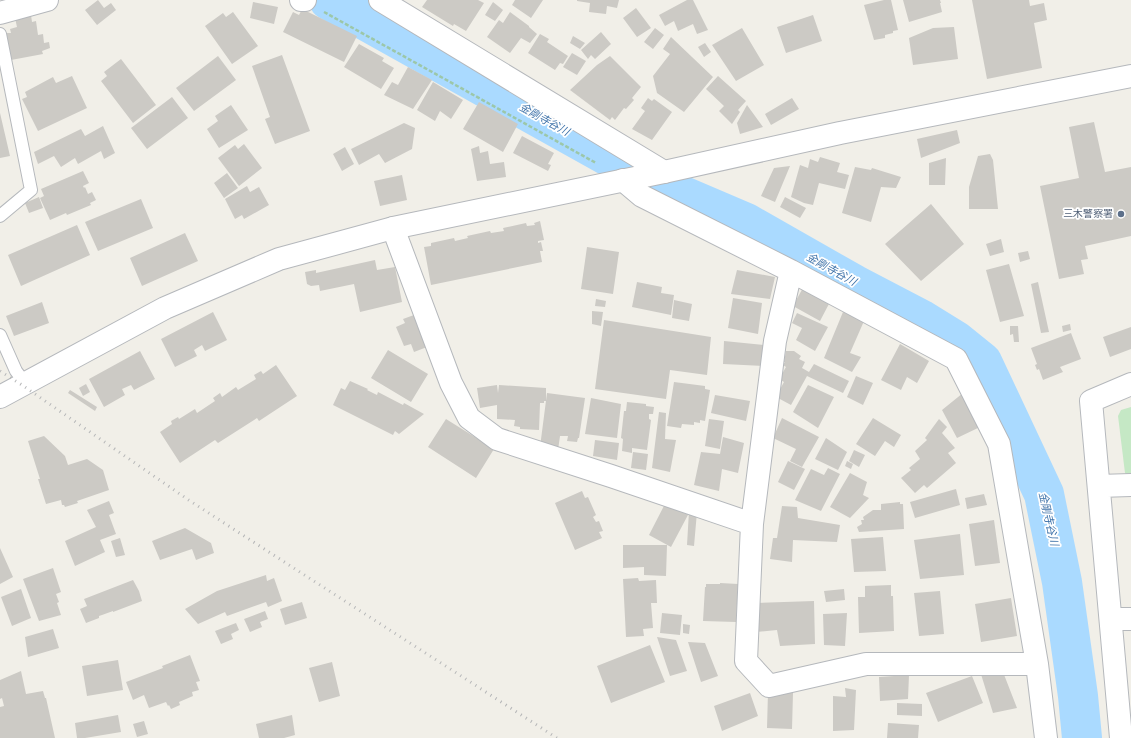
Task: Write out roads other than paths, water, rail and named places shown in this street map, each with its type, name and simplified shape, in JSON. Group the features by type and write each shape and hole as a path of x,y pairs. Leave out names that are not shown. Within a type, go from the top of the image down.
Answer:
{"street":[{"path":"0,13 47,0"},
{"path":"380,0 664,172"},
{"path":"0,397 165,308 279,258 393,228 664,172 840,133 1131,76"},
{"path":"623,180 642,196 791,270 956,359 999,444 1037,664 1046,738"},
{"path":"393,228 451,383 469,418 497,439 752,524"},
{"path":"791,270 775,341 752,524 746,661 769,686 866,664 1037,664"},
{"path":"1121,738 1121,619 1099,486 1091,401 1131,384"},
{"path":"1099,486 1131,485"}],"lane":[{"path":"0,34 31,190 0,216"},
{"path":"0,335 16,371 25,383"}],"waterway":[{"name":"金剛寺谷川","path":"329,0 671,191 746,223 855,285 922,320 956,341 982,362 1044,494 1062,582 1078,696 1082,738"}],"railway":[{"path":"0,371 190,501 557,738"}],"place":[{"name":"三木警察署","path":"1121,214"}]}
